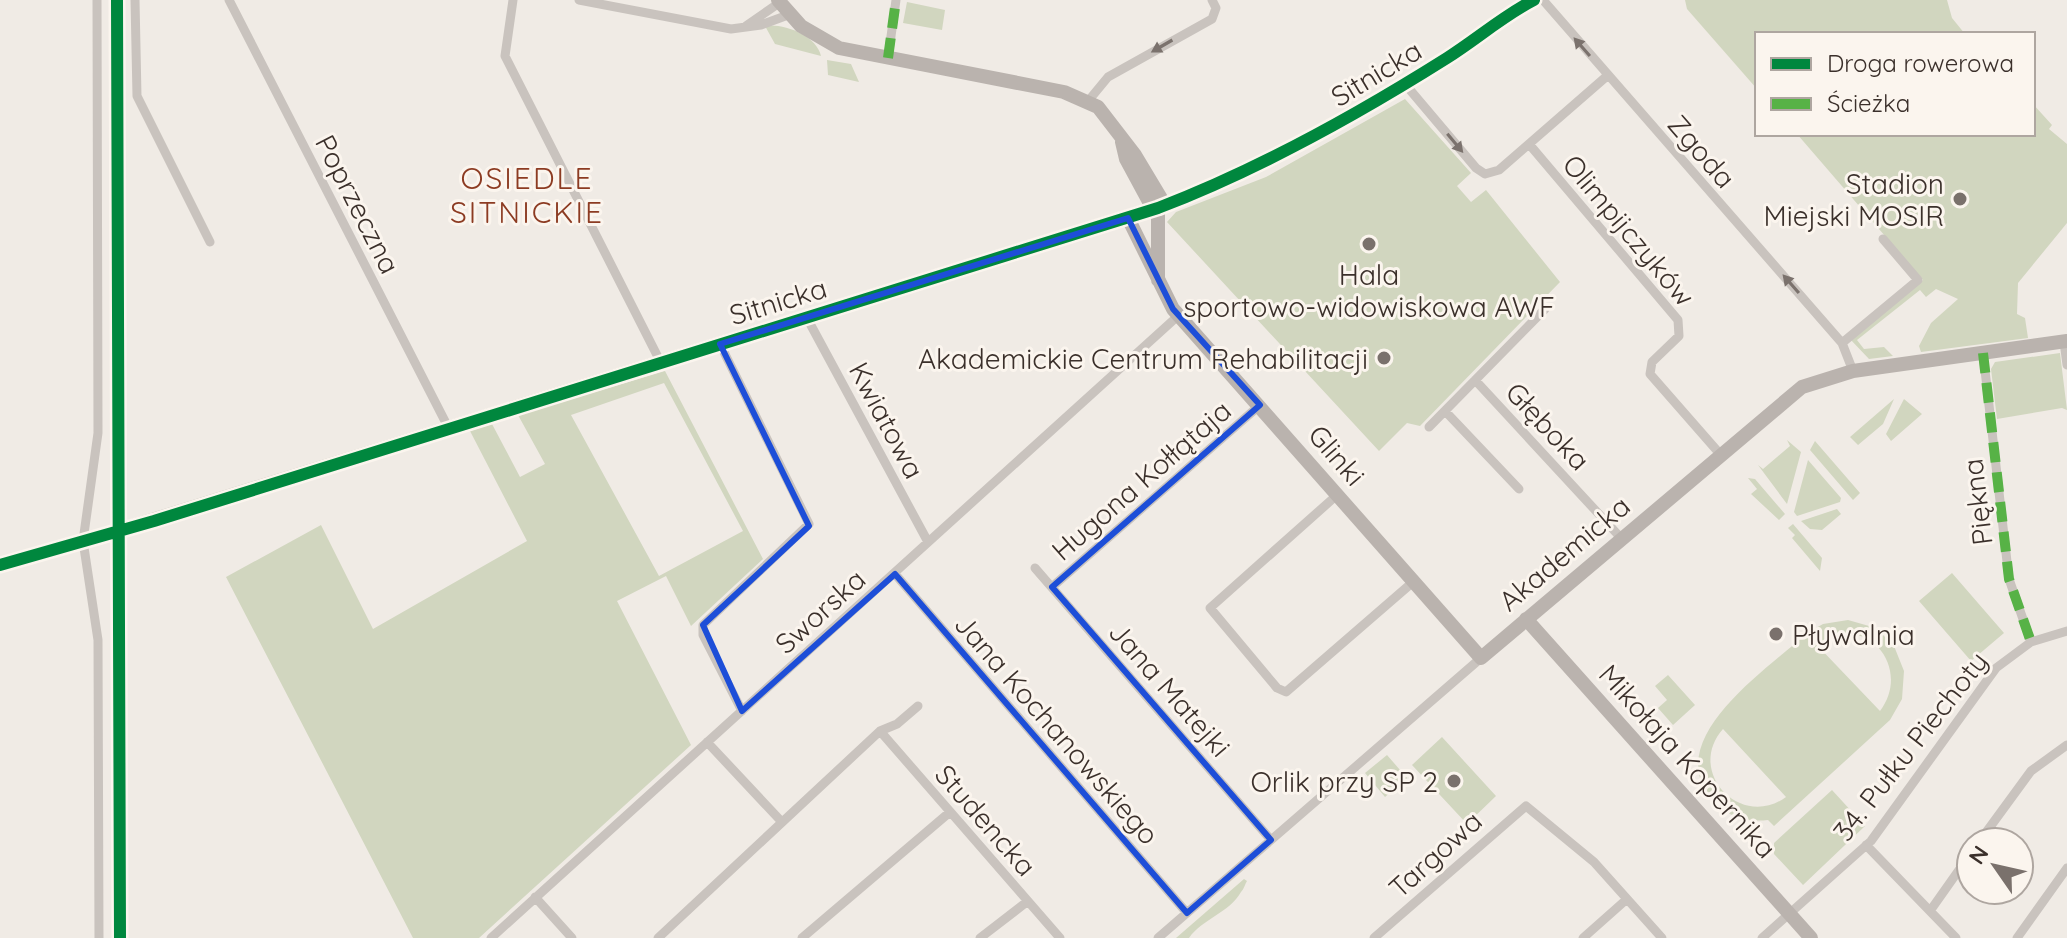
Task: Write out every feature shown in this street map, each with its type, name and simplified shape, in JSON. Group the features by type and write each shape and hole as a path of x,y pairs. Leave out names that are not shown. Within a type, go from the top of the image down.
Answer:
{"main road":[{"path":"117,0 120,938"}],"street":[{"path":"97,0 99,421 83,541 98,656 99,938"},
{"path":"135,0 137,96 210,242"},
{"name":"Poprzeczna","path":"229,0 448,427"},
{"path":"513,0 505,56 661,363"},
{"path":"579,0 731,29 746,26 777,4"},
{"path":"888,58 896,0"},
{"path":"1089,100 1108,77 1212,19 1216,8 1212,0"},
{"name":"Sitnicka","path":"0,565 1158,207 1268,162 1405,84 1534,0"},
{"name":"Zgoda","path":"1543,0 1842,343 1853,371"},
{"path":"746,26 777,4"},
{"path":"777,4 829,45 1064,92 1089,100 1098,107 1135,155 1158,207 1158,284"},
{"path":"1405,84 1476,168 1485,174 1499,170 1607,76"},
{"name":"Olimpijczyków","path":"1529,144 1678,320 1679,336 1652,362 1650,374 1720,454"},
{"name":"Glinki","path":"1128,218 1158,284 1179,315 1481,658"},
{"path":"1842,343 1918,280 1883,239"},
{"name":"Głęboka","path":"1429,427 1545,309"},
{"name":"Sworska","path":"491,938 1179,315"},
{"name":"Kwiatowa","path":"807,318 928,542"},
{"path":"2066,341 2067,365"},
{"name":"Akademicka","path":"1158,938 1526,619 1802,387 1821,378 1853,371 2066,341"},
{"path":"720,344 809,524 703,625 703,635 742,711"},
{"name":"Piękna","path":"1983,353 2007,569 2031,642"},
{"name":"Głęboka","path":"1475,380 1621,538"},
{"name":"Hugona Kołłątaja","path":"1052,587 1260,405"},
{"path":"1445,411 1519,489"},
{"path":"1337,495 1210,608 1277,688 1286,692 1413,582"},
{"name":"Jana Matejki","path":"1035,568 1271,840"},
{"name":"Jana Kochanowskiego","path":"895,574 1187,913"},
{"name":"Mikołaja Kopernika","path":"1526,619 1811,938"},
{"name":"34. Pułku Piechoty","path":"1762,938 1866,845 1983,684 2005,659 2031,642 2067,631"},
{"path":"658,938 880,731 897,724 918,706"},
{"name":"Studencka","path":"880,731 1060,938"},
{"path":"707,742 781,821"},
{"path":"1991,826 2031,771 2067,745"},
{"name":"Targowa","path":"1374,938 1526,806 1594,862 1627,899"},
{"path":"802,938 950,812"},
{"path":"1866,845 1956,938"},
{"path":"2017,938 2067,868"},
{"path":"1930,911 1955,876"},
{"path":"535,897 572,938"},
{"path":"1583,938 1627,899 1662,938"},
{"path":"980,938 1028,901"}],"highlighted area":[{"path":"1128,218 1173,309 1260,405 1052,587 1271,840 1187,913 895,574 742,711 703,625 809,526 720,344"}],"green space":[{"name":"Stadion Miejski MOSIR","path":"1685,0 1947,0 1952,18 1963,32 1755,32 1755,87 1687,9"},
{"path":"907,2 945,10 942,30 903,23"},
{"path":"765,26 799,32 813,42 821,56 775,44"},
{"path":"827,60 851,64 859,82 828,75"},
{"path":"1405,99 1471,173 1457,186 1471,202 1486,190 1560,282 1420,426 1407,423 1379,451 1167,222 1176,212 1266,177"},
{"name":"Stadion Miejski MOSIR","path":"2035,106 2052,125 2049,129 2067,144 2067,223 2018,283 2017,314 2025,318 2028,338 1921,352 1919,346 1931,323 1958,299 1936,289 1926,297 1920,290 1857,340 1864,349 1884,347 1893,356 1869,359 1850,339 1923,280 1799,136 2035,136"},
{"path":"2060,353 2067,410 2062,408 1997,419 1991,369 1995,362"},
{"path":"665,371 763,559 691,626 666,576 617,601 691,745 479,938 413,938 226,577 321,525 373,629 527,541 470,431 492,424 520,477 545,464 518,415","holes":["664,383 743,531 659,576 571,415"]},
{"path":"1894,399 1883,424 1858,445 1850,437"},
{"path":"1904,399 1922,414 1891,441 1886,434"},
{"path":"1787,440 1801,452 1787,504 1758,465 1763,469 1790,446"},
{"path":"1815,441 1860,493 1853,500 1810,450"},
{"path":"1808,460 1841,498 1840,502 1797,516 1794,512"},
{"path":"1748,478 1755,479 1785,514 1779,520 1751,494 1757,489"},
{"path":"1837,509 1841,514 1822,530 1810,529 1801,521"},
{"path":"1793,524 1822,558 1820,571 1792,538 1795,535 1788,528"},
{"path":"1952,573 2004,633 1971,661 1919,601"},
{"path":"1848,620 1876,628 1894,646 1904,671 1902,699 1890,720 1774,826 1768,820 1743,819 1728,813 1709,796 1699,773 1700,750 1710,728 1747,685 1807,633 1823,624","holes":["1836,634 1866,638 1885,657 1891,683 1880,711 1816,644","1723,729 1786,797 1769,805 1752,806 1736,801 1723,792 1714,778 1710,762 1713,746"]},
{"path":"1668,675 1695,705 1673,725 1658,708 1667,700 1655,686"},
{"name":"Orlik przy SP 2","path":"1442,737 1496,796 1467,824 1412,765"},
{"path":"1387,755 1407,778 1385,797 1365,773"},
{"path":"1832,790 1865,826 1803,885 1774,854 1774,843"},
{"path":"1244,879 1247,881 1243,889 1230,905 1189,938 1176,938"}],"marked path":[{"path":"888,58 896,0"},
{"path":"1983,353 2009,579 2031,642"}],"cycle path":[{"path":"117,0 120,938"},
{"path":"0,565 154,521 1158,208 1270,159 1342,121 1447,58 1534,0"}],"place":[{"name":"Stadion Miejski MOSIR","path":"1960,199"},
{"name":"Hala sportowo-widowiskowa AWF","path":"1369,244"},
{"name":"Akademickie Centrum Rehabilitacji","path":"1384,358"},
{"name":"Pływalnia","path":"1776,634"},
{"name":"Orlik przy SP 2","path":"1454,781"}],"district":[{"name":"OSIEDLE SITNICKIE","path":"527,195"}]}
